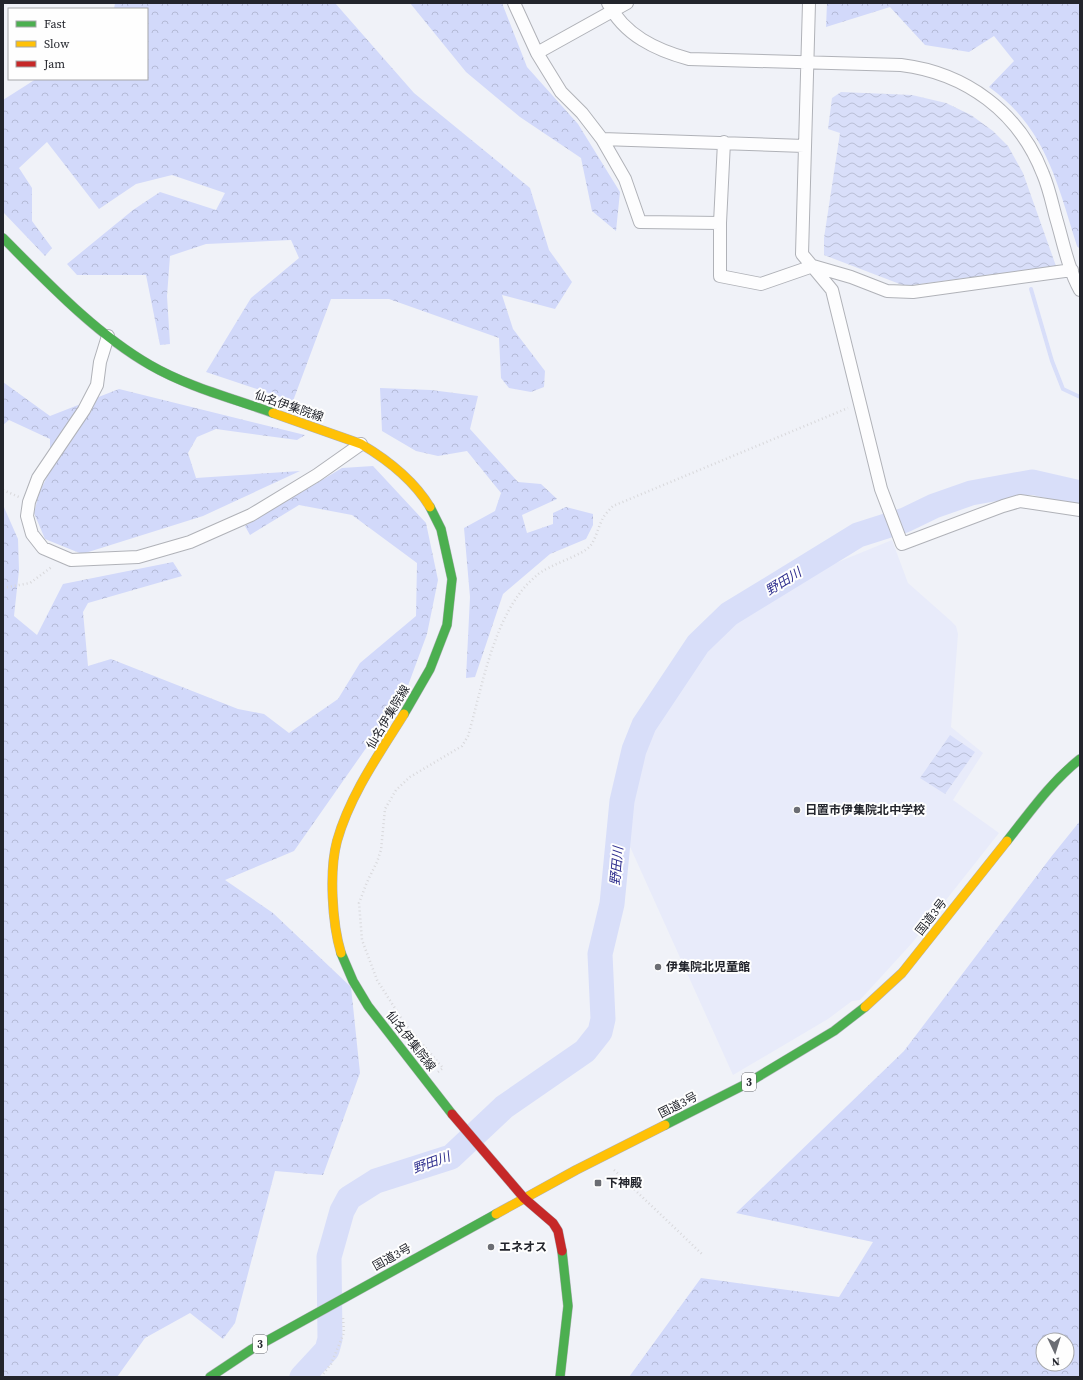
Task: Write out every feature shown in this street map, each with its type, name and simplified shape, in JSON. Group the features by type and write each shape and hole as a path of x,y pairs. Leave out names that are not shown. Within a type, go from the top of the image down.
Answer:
{"main road":[{"name":"仙名伊集院線","path":"3,238 47,282 108,336 144,361 180,380 361,444 380,454 396,467 426,499 442,533 451,564 452,595 446,630 431,669 362,785 349,810 340,835 332,884 335,929 346,969 373,1013 481,1149 524,1198 555,1226 562,1247 568,1298 560,1377"},
{"name":"国道3号","path":"210,1377 252,1349 524,1198 777,1066 860,1012 902,973 1049,787 1062,773 1080,758"}],"street":[{"path":"514,3 538,53 561,92 582,113 602,139 625,179 640,222 720,223"},
{"path":"538,53 610,7 627,3"},
{"path":"809,3 802,254 832,290 881,489 902,544 1020,501 1043,503 1080,510"},
{"path":"610,7 627,29 648,44 668,53 689,59 917,67 940,73 966,85 993,102 1013,122 1031,149 1040,168 1072,270 1080,290"},
{"path":"602,139 724,142 804,146"},
{"path":"724,142 720,223 720,276 761,284 813,266 851,277 887,291 913,292 1072,270"},
{"path":"108,336 100,362 97,385 84,410 38,478 29,502 27,516 32,534 43,548 71,560 138,557 190,542 251,515 317,475 361,444"}],"path":[{"path":"428,1082 443,1068 405,1024 377,980 362,940 359,903 367,882 378,862 381,850 385,809 396,790 410,777 462,746 468,736 497,631 513,602 535,576 550,566 586,550 592,545 602,518 613,506 860,403"},
{"path":"3,490 29,502"},
{"path":"3,588 30,583 65,557"},
{"path":"601,1158 656,1207 702,1254"},
{"path":"321,1377 331,1364 344,1333 338,1301"}],"shaded area":[{"name":"日置市伊集院北中学校","path":"892,540 908,583 956,626 958,634 951,727 983,753 953,800 999,833 912,943 860,1000 852,1001 828,1019 733,1075 627,840 625,819 650,737 662,712 712,641 736,619 826,567"}],"green space":[{"path":"115,3 335,3 414,93 530,188 549,250 572,282 555,309 502,295 513,329 545,371 544,387 531,392 509,388 501,378 499,338 389,299 331,299 293,401 206,372 251,298 299,258 291,240 206,244 170,256 167,296 170,344 160,345 146,275 77,275 67,264 133,210 160,192 216,210 225,193 172,175 136,184 99,209 47,142 19,168 32,188 32,221 52,248 45,256 3,212 3,100 34,80 148,80 148,8 114,8"},
{"path":"410,3 502,3 527,67 578,124 620,192 616,231 592,211 581,158 520,117 466,72"},
{"path":"827,3 1080,3 1080,249 1077,246 1063,200 1047,158 1037,139 1024,120 1008,103 989,87 1014,61 994,36 969,52 925,45 890,7 826,27"},
{"path":"3,382 50,416 119,389 305,435 297,440 216,429 197,437 188,453 196,478 300,471 203,516 82,554 45,539 34,513 39,493 50,471 50,439 9,420 3,425"},
{"path":"380,388 431,390 478,396 470,429 518,482 541,484 557,499 522,515 527,533 553,524 553,513 566,507 593,514 593,525 586,539 550,554 503,594 475,677 466,678 470,597 464,528 495,511 501,493 467,451 438,456 416,451 382,431"},
{"path":"373,466 426,523 438,580 427,634 406,691 294,851 225,880 273,913 351,987 360,1073 323,1175 275,1171 235,1323 223,1339 190,1313 145,1338 117,1377 3,1377 3,505 18,539 19,570 14,616 37,635 63,584 173,562 182,576 88,603 83,612 88,666 111,659 238,709 264,714 289,733 338,699 360,663 416,616 417,563 352,515 299,505 250,535 245,526 342,468"},
{"path":"1080,821 1080,1377 629,1377 701,1278 839,1297 873,1242 736,1213 904,1051"}],"water":[{"path":"841,92 912,95 946,103 971,115 993,131 1008,146 1023,173 1056,266 905,286 824,255 824,238 840,133 828,129 832,98"},
{"path":"950,735 975,752 945,794 920,778"}],"waterway":[{"path":"1031,289 1052,361 1063,389 1080,397"},
{"name":"野田川","path":"302,1377 327,1350 330,1339 329,1257 342,1211 349,1198 376,1181 451,1157 504,1107 585,1051 600,1032 603,1019 600,954 612,904 622,801 634,750 644,725 698,644 729,614 858,535 905,520 934,506 971,493 1032,482 1080,493"}],"traffic: fast":[{"path":"3,238 91,323 110,338 150,365 179,380 273,413"},
{"path":"404,714 430,669 447,625 452,579 441,529 430,507"},
{"path":"1007,841 1050,787 1080,759"},
{"path":"341,953 353,981 368,1006 452,1114"},
{"path":"665,1125 746,1084 834,1031 865,1007"},
{"path":"210,1377 252,1349 496,1214"},
{"path":"560,1377 568,1306 562,1251"}],"traffic: slow":[{"path":"273,413 361,444 381,457 408,479 430,507"},
{"path":"341,953 335,927 332,882 337,841 349,807 357,791 404,714"},
{"path":"865,1007 902,973 1007,841"},
{"path":"496,1214 576,1170 665,1125"}],"traffic: jam":[{"path":"452,1114 524,1198 553,1223 558,1231 562,1251"}],"place":[{"name":"日置市伊集院北中学校","path":"797,810"},
{"name":"伊集院北児童館","path":"658,967"},
{"name":"下神殿","path":"598,1183"},
{"name":"エネオス","path":"491,1247"}]}
